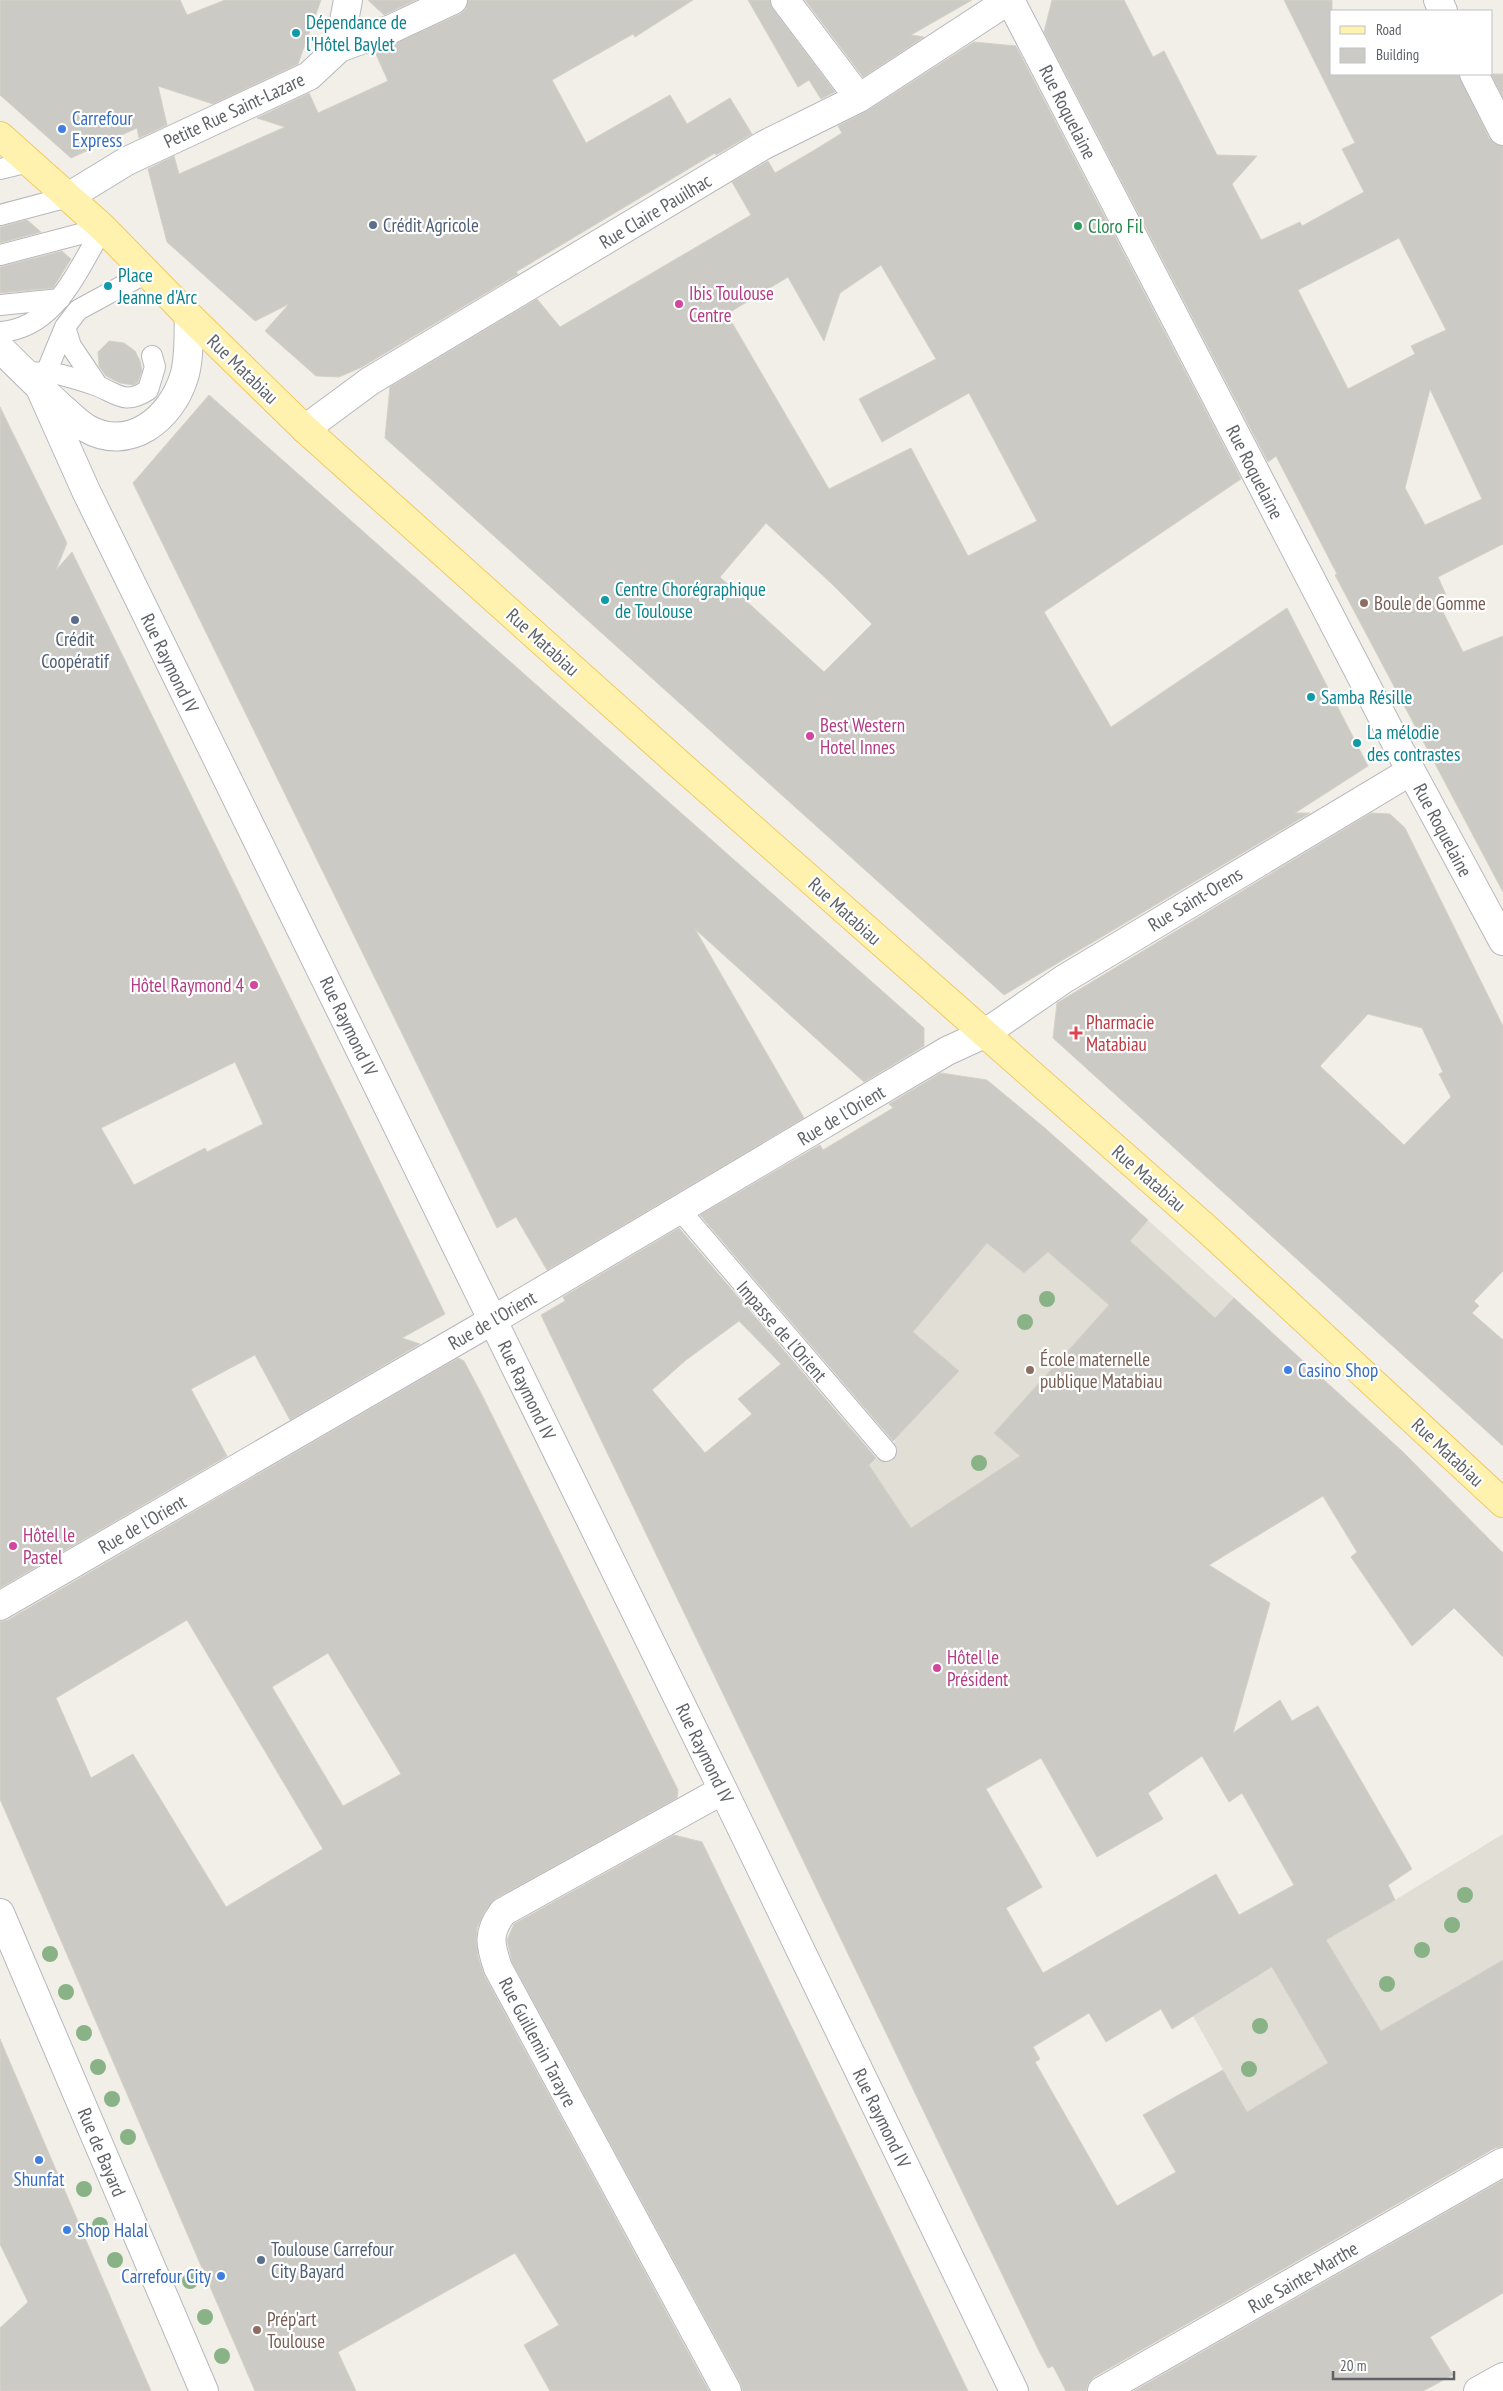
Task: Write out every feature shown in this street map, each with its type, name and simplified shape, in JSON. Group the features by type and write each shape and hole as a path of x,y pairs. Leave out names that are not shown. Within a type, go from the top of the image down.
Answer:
{"main road":[{"path":"0,136 103,228 189,316"},
{"name":"Rue Matabiau","path":"189,316 305,429 984,1034 1208,1230 1503,1503"}],"street":[{"path":"339,48 348,0"},
{"name":"Petite Rue Saint-Lazare","path":"68,197 126,161 309,76 339,48 391,29 454,0"},
{"path":"786,0 859,98"},
{"name":"Rue Claire Pauilhac","path":"305,429 340,401 395,366 764,145 859,98 1009,0"},
{"name":"Rue Roquelaine","path":"1009,0 1411,771 1501,932"},
{"path":"1474,75 1503,132"},
{"path":"0,348 36,378 85,428 106,437 124,438 145,430 165,413 175,399 184,376 189,316"},
{"name":"Rue Raymond IV","path":"36,378 86,491 723,1790 1014,2391"},
{"name":"Rue Saint-Orens","path":"984,1034 1064,979 1411,771"},
{"name":"Rue de l'Orient","path":"0,1606 493,1320 947,1051 984,1034"},
{"name":"Rue Guillemin Tarayre","path":"723,1790 503,1912 493,1925 491,1946 498,1968 727,2391"},
{"name":"Rue de Bayard","path":"0,1913 204,2391"},
{"name":"Rue Sainte-Marthe","path":"1102,2391 1503,2162"},
{"path":"1478,2391 1503,2377"}],"lane":[{"path":"0,170 29,162"},
{"path":"0,215 68,197"},
{"path":"0,255 103,228"},
{"path":"0,332 30,326 60,299 103,228"},
{"path":"36,378 65,327 78,310 148,272"},
{"path":"0,305 60,299"},
{"path":"65,327 71,346 98,386"},
{"path":"36,378 59,374 98,386 113,395 129,398 139,396 148,390 154,378 155,367 152,356"},
{"name":"Impasse de l'Orient","path":"680,1210 688,1222 886,1451"}],"shaded area":[{"name":"École maternelle publique Matabiau","path":"1110,1186 1271,1331 1218,1378 934,1562 869,1465 895,1442 840,1354 972,1229 1024,1273 1048,1252"},
{"path":"1503,1834 1503,2029 1247,2112 1193,2016 1270,1969 1395,1900"}],"building":[{"path":"0,0 180,0 187,15 225,0 321,0 298,64 213,104 158,86 167,125 139,138 137,128 71,158 0,95"},
{"path":"368,0 416,0 384,15"},
{"name":"Crédit Agricole","path":"468,0 693,0 635,37 633,34 552,80 586,143 670,95 687,124 730,98 752,134 716,155 715,153 362,367 339,377 316,376 265,331 289,304 255,321 167,242 148,169 174,156 179,174 285,127 257,118 309,93 318,113 388,81 375,52 460,14 466,9"},
{"path":"748,0 770,0 773,9 835,92 821,99 809,80 798,87"},
{"path":"805,0 972,0 911,35 924,37 863,77"},
{"path":"1052,0 1124,0 1153,57 1164,51 1217,155 1257,156 1232,184 1261,240 1300,222 1302,226 1364,192 1342,149 1355,143 1284,0 1332,0 1332,10 1330,10 1330,75 1458,75 1489,138 1495,144 1503,146 1503,544 1438,577 1446,595 1437,600 1463,652 1503,636 1503,892 1335,575 1337,574 1276,456 1268,462 1044,32","holes":["1399,238 1446,330 1411,346 1415,354 1348,389 1298,290","1430,389 1482,499 1425,525 1405,488"]},
{"path":"974,42 1016,46 1241,479 1044,612 1111,727 1287,608 1368,766 1295,813 1310,813 1004,995 385,438 390,387 537,299 560,327 751,215 732,182 768,161 775,173 842,133 838,126 867,111","holes":["881,265 936,359 859,399 882,442 969,393 1037,521 968,556 911,448 829,489 727,314 788,277 824,341 840,293","766,523 872,624 824,672 720,577"]},
{"path":"1493,74 1503,74 1503,97 1492,75"},
{"path":"27,220 41,232 0,243 0,227"},
{"path":"62,251 71,259 53,288 0,293 0,267"},
{"path":"109,341 124,343 135,351 142,370 138,382 133,385 120,383 106,376 99,366 98,352"},
{"path":"209,395 924,1028 924,1046 864,1082 695,929 804,1118 547,1270 516,1217 497,1228 133,483"},
{"path":"0,407 67,543 56,570 72,552 445,1314 402,1338 420,1344 290,1420 255,1355 191,1389 227,1456 0,1588","holes":["235,1062 263,1124 207,1152 205,1148 134,1185 101,1128"]},
{"path":"1371,813 1390,814 1405,828 1503,1026 1503,1271 1474,1301 1479,1306 1472,1313 1503,1340 1503,1446 1053,1038 1057,1003","holes":["1368,1014 1422,1028 1443,1072 1439,1074 1451,1097 1404,1145 1320,1066"]},
{"path":"941,1073 987,1080 1046,1129 1148,1220 1130,1241 1215,1318 1234,1298 1402,1451 1503,1553 1503,1657 1454,1608 1412,1646 1351,1557 1357,1552 1323,1496 1209,1565 1270,1603 1233,1733 1280,1700 1292,1721 1318,1706 1412,1869 1388,1885 1395,1900 1326,1940 1381,2031 1503,1960 1503,2146 1495,2148 1094,2377 1088,2384 1086,2391 1066,2391 1053,2366 1048,2368 1038,2349 541,1315 565,1301 563,1297 679,1228 876,1458 869,1465 911,1528 1020,1456 994,1433 1109,1305 1048,1252 1024,1273 987,1243 913,1332 959,1371 893,1441 700,1215 820,1145 823,1150 893,1108 889,1104","holes":["739,1321 781,1364 738,1399 752,1414 705,1453 652,1390 686,1360","1202,1756 1229,1802 1242,1793 1294,1885 1239,1915 1216,1874 1043,1973 1006,1908 1042,1887 986,1789 1041,1758 1097,1857 1163,1819 1148,1793","1272,1967 1328,2063 1247,2112 1223,2070 1143,2115 1176,2172 1117,2206 1035,2062 1040,2059 1033,2047 1089,2013 1106,2042 1161,2009 1172,2029"]},
{"path":"458,1358 464,1361 678,1790 677,1798 495,1899 485,1911 477,1928 478,1957 484,1975 709,2391 550,2391 524,2345 559,2325 515,2253 338,2352 356,2391 255,2391 0,1799 0,1622 8,1620","holes":["187,1620 323,1849 226,1907 133,1754 91,1778 56,1698","328,1653 401,1774 343,1806 272,1687"]},
{"path":"674,1835 702,1842 968,2391 743,2391 741,2384 512,1962 507,1940 514,1924"},
{"path":"0,2039 151,2391 0,2391 0,2328 28,2302 0,2244"},
{"path":"1503,2180 1503,2293 1430,2337 1453,2375 1423,2391 1134,2391"}],"place":[{"name":"Dépendance de l'Hôtel Baylet","path":"296,33"},
{"name":"Carrefour Express","path":"62,129"},
{"name":"Crédit Agricole","path":"373,225"},
{"name":"Cloro Fil","path":"1078,226"},
{"name":"Place Jeanne d'Arc","path":"108,286"},
{"name":"Ibis Toulouse Centre","path":"679,304"},
{"name":"Centre Chorégraphique de Toulouse","path":"605,600"},
{"name":"Boule de Gomme","path":"1364,603"},
{"name":"Crédit Coopératif","path":"75,620"},
{"name":"Samba Résille","path":"1311,697"},
{"name":"Best Western Hotel Innes","path":"810,736"},
{"name":"La mélodie des contrastes","path":"1357,743"},
{"name":"Hôtel Raymond 4","path":"254,985"},
{"name":"Pharmacie Matabiau","path":"1076,1033"},
{"name":"École maternelle publique Matabiau","path":"1030,1370"},
{"name":"Casino Shop","path":"1288,1370"},
{"name":"Hôtel le Pastel","path":"13,1546"},
{"name":"Hôtel le Président","path":"937,1668"},
{"name":"Shunfat","path":"39,2160"},
{"name":"Shop Halal","path":"67,2230"},
{"name":"Toulouse Carrefour City Bayard","path":"261,2260"},
{"name":"Carrefour City","path":"221,2276"},
{"name":"Prép'art Toulouse","path":"257,2330"}]}
